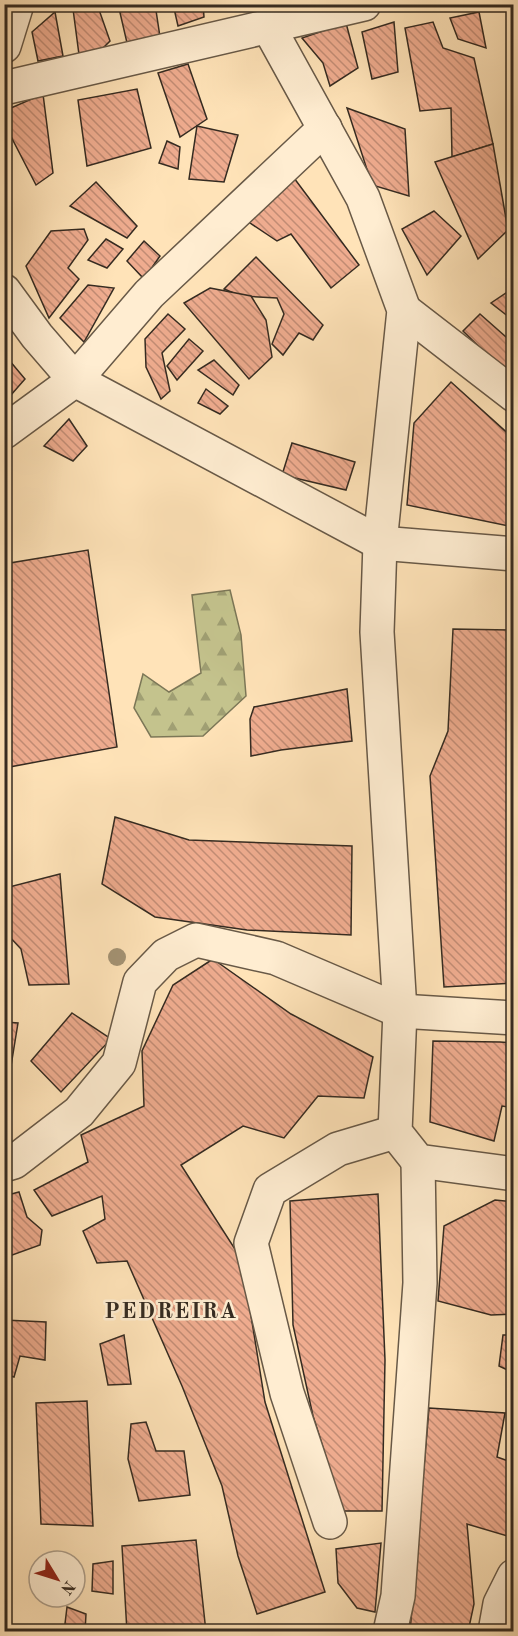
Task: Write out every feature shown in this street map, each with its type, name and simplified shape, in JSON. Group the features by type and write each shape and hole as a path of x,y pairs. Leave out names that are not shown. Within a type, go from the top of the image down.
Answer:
{"street":[{"path":"4,46 17,4"},
{"path":"4,88 251,21 364,4"},
{"path":"251,21 325,128 363,198 404,310 380,543 377,632 400,1011 395,1132 418,1161 420,1283 398,1596 390,1632"},
{"path":"4,432 75,380 149,294 325,128"},
{"path":"4,291 37,336 75,380 380,543 513,554"},
{"path":"404,310 513,395"},
{"path":"4,1165 14,1162 79,1112 119,1063 140,982 165,955 196,940 276,958 400,1011 513,1018"},
{"path":"330,1522 286,1393 251,1243 270,1190 338,1149 395,1132"},
{"path":"418,1161 513,1174"},
{"path":"495,1632 500,1604 513,1576"}],"green space":[{"path":"230,590 241,635 246,696 203,736 151,737 134,708 143,674 169,692 201,673 192,595"}],"building":[{"path":"83,4 97,4 110,41 81,70 73,9"},
{"path":"118,4 155,4 160,37 127,43"},
{"path":"173,4 203,4 204,17 178,26"},
{"path":"509,4 514,4 514,40 510,29"},
{"path":"55,12 63,56 38,61 32,32"},
{"path":"479,12 486,48 458,39 450,18"},
{"path":"394,22 398,72 372,79 362,32"},
{"path":"433,22 443,48 474,58 493,144 452,157 451,108 420,111 405,28"},
{"path":"346,23 358,68 330,86 323,63 302,38"},
{"path":"188,64 207,119 180,137 158,73"},
{"path":"514,76 514,147 508,148 507,79"},
{"path":"137,89 151,148 87,166 78,100"},
{"path":"43,94 53,173 36,185 4,123 4,111"},
{"path":"347,108 405,129 409,196 372,185"},
{"path":"197,126 238,135 224,182 189,179"},
{"path":"167,141 180,147 178,169 159,163"},
{"path":"493,144 508,230 478,259 435,162"},
{"path":"294,178 359,265 331,288 291,234 277,241 247,221"},
{"path":"96,182 137,226 127,238 70,206"},
{"path":"434,211 461,236 427,275 402,229"},
{"path":"84,229 88,240 68,268 79,279 49,318 26,266 51,231"},
{"path":"106,239 123,249 107,268 88,260"},
{"path":"144,241 160,256 144,279 127,261"},
{"path":"256,257 323,325 313,340 299,333 283,355 272,344 284,314 277,298 241,296 224,289"},
{"path":"88,285 114,288 84,342 60,318"},
{"path":"210,288 251,296 266,320 272,357 249,379 184,303"},
{"path":"506,293 514,300 514,321 491,303"},
{"path":"168,314 185,329 162,353 170,391 161,399 146,367 145,339"},
{"path":"480,314 514,344 514,381 463,331"},
{"path":"189,339 203,351 177,380 167,366"},
{"path":"4,354 25,379 4,403"},
{"path":"214,360 239,385 233,395 198,370"},
{"path":"451,382 514,439 514,527 407,505 414,423"},
{"path":"206,389 228,406 220,414 198,403"},
{"path":"69,419 87,446 73,461 44,446"},
{"path":"292,443 355,462 346,490 282,475"},
{"path":"88,550 117,747 4,768 4,564"},
{"path":"453,629 514,630 514,983 444,987 430,776 448,731"},
{"path":"347,689 352,741 251,756 250,719 254,707"},
{"path":"115,817 189,840 352,846 351,935 247,930 155,917 102,884"},
{"path":"60,874 69,984 29,985 21,949 5,932 5,888"},
{"path":"213,959 291,1014 373,1057 364,1098 318,1096 284,1138 243,1126 181,1165 242,1260 265,1402 325,1592 257,1614 238,1556 222,1486 182,1386 127,1261 97,1263 83,1231 105,1219 102,1196 52,1216 34,1190 88,1162 81,1135 144,1106 142,1051 173,985"},
{"path":"72,1013 111,1039 61,1092 31,1061"},
{"path":"4,1022 18,1023 4,1109"},
{"path":"433,1041 514,1043 514,1108 502,1106 494,1141 430,1122"},
{"path":"19,1192 27,1217 42,1230 40,1245 4,1258 4,1196"},
{"path":"378,1194 385,1360 382,1511 343,1511 313,1416 293,1325 290,1201"},
{"path":"495,1200 514,1202 514,1314 491,1315 438,1301 444,1226"},
{"path":"4,1320 46,1322 45,1360 20,1356 14,1377 4,1374"},
{"path":"124,1335 131,1384 108,1385 100,1344"},
{"path":"503,1335 514,1335 514,1373 499,1366"},
{"path":"87,1401 93,1526 41,1524 36,1403"},
{"path":"429,1408 505,1413 497,1457 514,1463 514,1538 467,1524 474,1604 468,1632 410,1632"},
{"path":"146,1422 156,1451 184,1451 190,1495 139,1501 128,1459 131,1424"},
{"path":"196,1540 206,1632 127,1632 122,1546"},
{"path":"381,1543 375,1612 357,1608 338,1583 336,1549"},
{"path":"113,1561 113,1594 92,1591 93,1564"},
{"path":"67,1609 86,1614 85,1632 64,1632"}],"district":[{"name":"PEDREIRA","path":"171,1312"}]}
